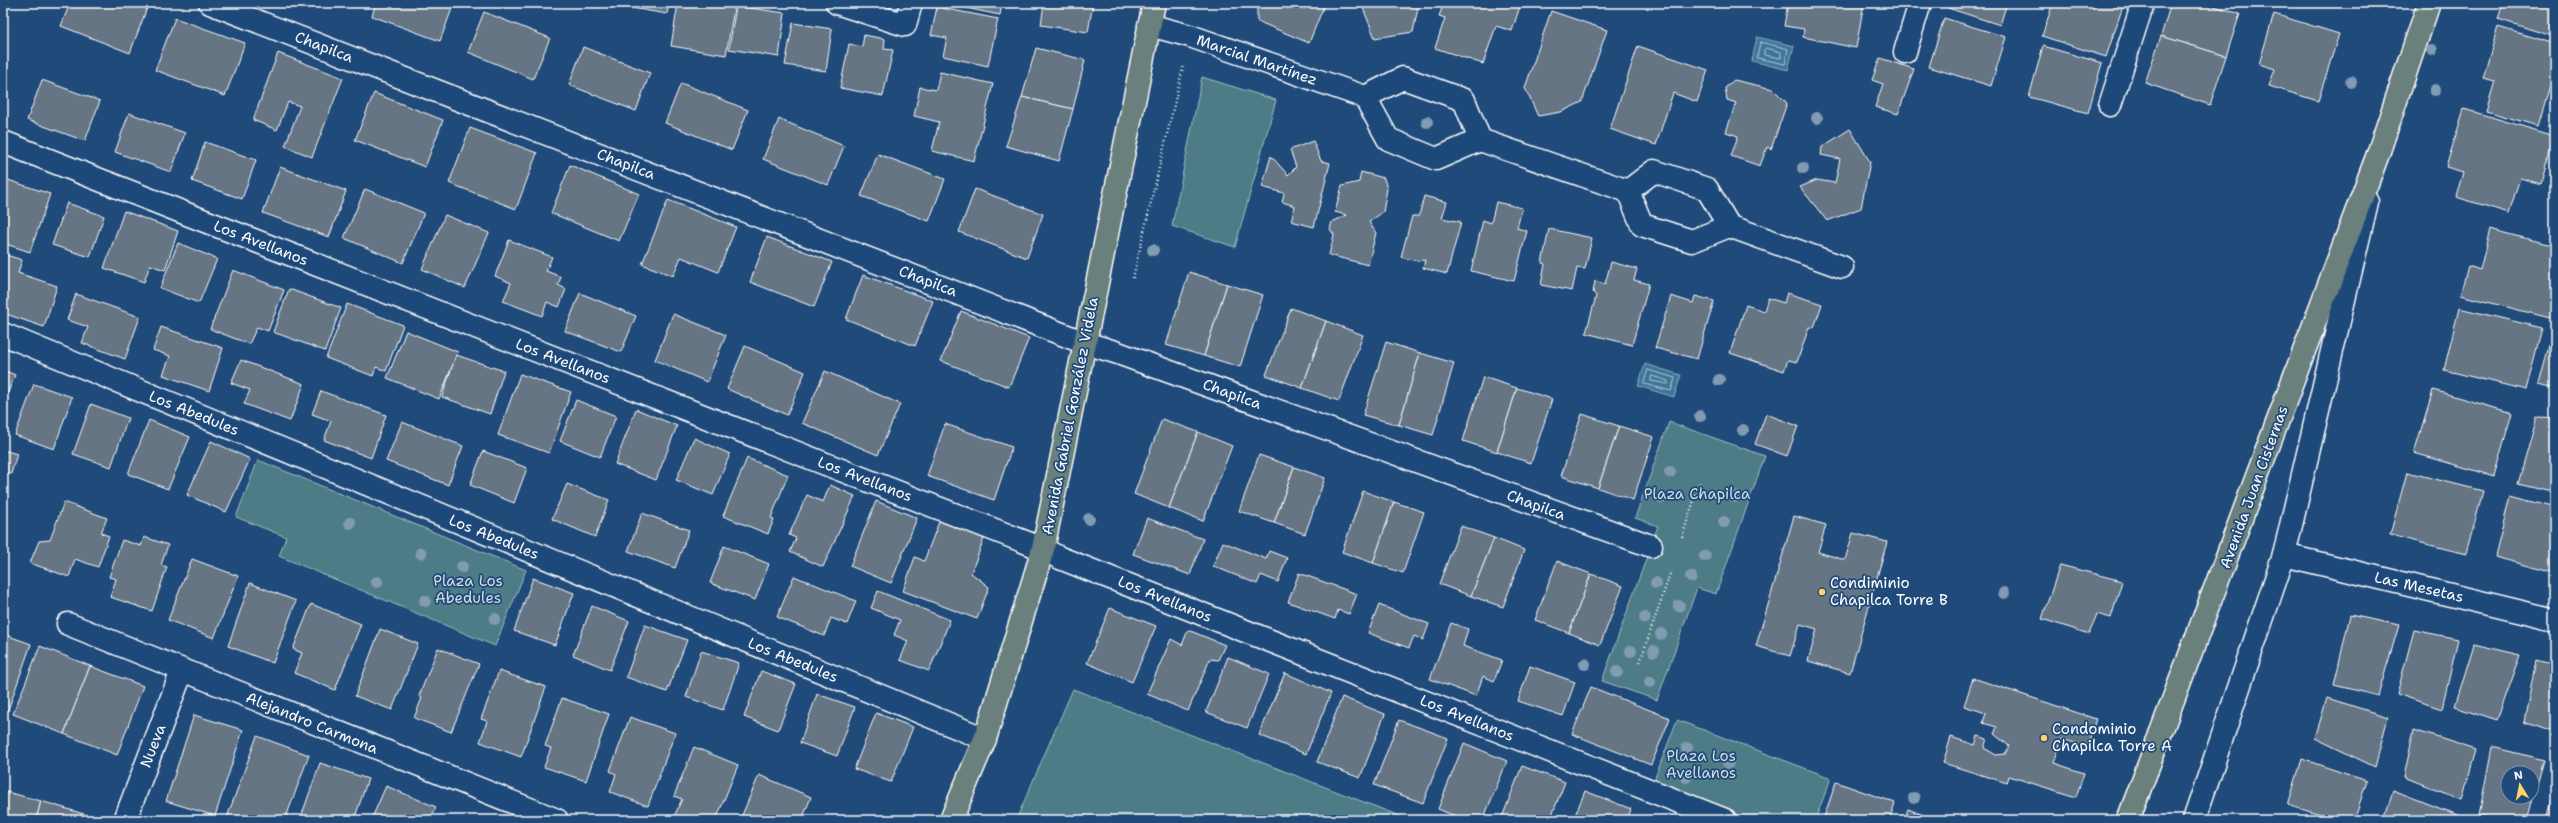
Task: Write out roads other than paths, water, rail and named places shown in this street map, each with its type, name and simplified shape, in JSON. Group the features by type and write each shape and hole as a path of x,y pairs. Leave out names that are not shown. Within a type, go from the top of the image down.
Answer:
{"main road":[{"name":"Avenida Gabriel González Videla","path":"951,820 985,739 1043,549 1154,3"},
{"name":"Avenida Juan Cisternas","path":"2128,820 2378,154 2429,3"}],"street":[{"name":"Chapilca","path":"210,3 1085,343 1115,352 1651,546"},
{"path":"837,3 905,25 911,3"},
{"path":"1905,52 1920,3"},
{"path":"2110,105 2143,3"},
{"name":"Marcial Martínez","path":"1149,25 1190,36 1365,97"},
{"path":"1480,140 1464,100 1404,78 1365,97 1388,139 1436,159 1480,140 1628,192 1642,225 1692,242 1729,226"},
{"name":"Los Avellanos","path":"3,142 1043,549 1060,558 1725,820"},
{"name":"Avenida Juan Cisternas","path":"2194,820 2284,555 2378,154"},
{"path":"1628,192 1654,171 1708,188 1729,226 1842,267"},
{"name":"Los Abedules","path":"3,334 985,739"},
{"name":"Las Mesetas","path":"2284,555 2555,620"},
{"name":"Alejandro Carmona","path":"68,624 182,672 557,820"},
{"name":"Nueva","path":"125,820 182,672"}],"water":[{"path":"1757,37 1794,46 1788,70 1752,61"},
{"path":"1645,364 1681,375 1674,397 1638,386"}],"place":[{"name":"Condiminio Chapilca Torre B","path":"1822,592"},
{"name":"Condominio Chapilca Torre A","path":"2044,738"}],"park label":[{"name":"Plaza Chapilca","path":"1697,494"},
{"name":"Plaza Los Abedules","path":"468,590"},
{"name":"Plaza Los Avellanos","path":"1701,764"}]}
